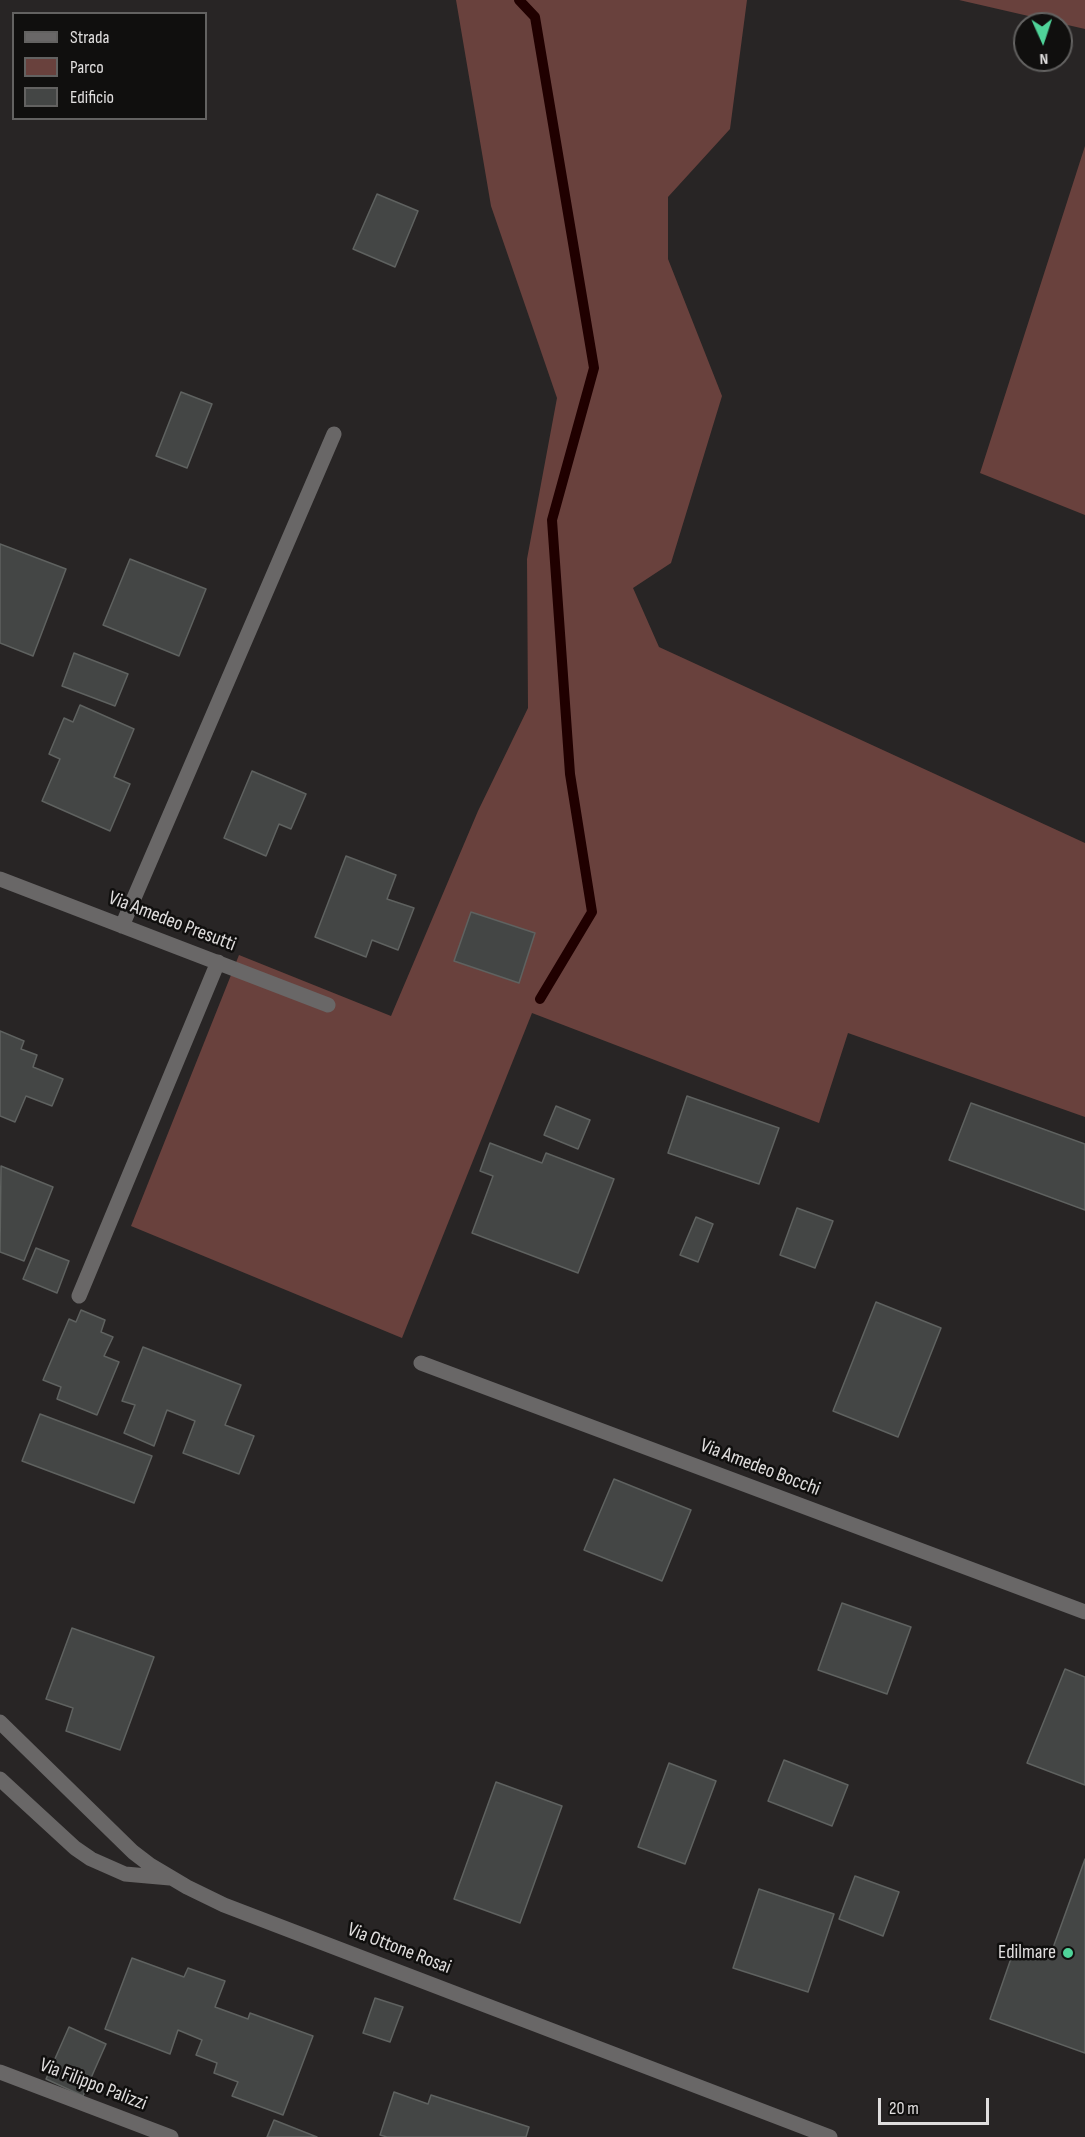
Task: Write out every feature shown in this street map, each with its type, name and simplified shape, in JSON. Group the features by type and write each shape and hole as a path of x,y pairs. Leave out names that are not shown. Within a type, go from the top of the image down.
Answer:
{"street":[{"path":"122,926 334,435"},
{"name":"Via Amedeo Presutti","path":"0,879 328,1005"},
{"path":"79,1296 218,962"},
{"name":"Via Amedeo Bocchi","path":"421,1363 1085,1612"},
{"name":"Via Ottone Rosai","path":"0,1722 121,1842 170,1878 225,1905 831,2137"},
{"path":"0,1779 75,1848 91,1859 125,1874 170,1878"},
{"name":"Via Filippo Palizzi","path":"0,2072 171,2137"}],"green space":[{"path":"456,0 747,0 730,129 668,197 668,259 722,396 671,563 633,588 659,647 1085,843 1085,1117 848,1033 819,1123 532,1013 402,1338 131,1226 239,955 391,1016 478,811 528,708 527,559 557,398 491,206"},
{"path":"959,0 1085,0 1085,29 1073,26 1073,12 1013,12"},
{"path":"1085,146 1085,515 980,473"}],"building":[{"path":"377,194 418,211 395,267 353,249"},
{"path":"181,392 212,404 187,468 156,456"},
{"path":"0,544 66,569 33,656 0,643"},
{"path":"130,559 206,589 179,656 103,625"},
{"path":"74,653 128,674 115,706 62,686"},
{"path":"80,705 134,729 114,777 130,784 110,831 42,801 60,759 49,754 64,718 73,722"},
{"path":"252,771 306,794 291,829 279,824 266,856 224,838"},
{"path":"346,856 396,875 387,899 414,908 398,950 372,940 366,957 315,937"},
{"path":"471,912 535,933 519,983 454,961"},
{"path":"0,1031 24,1041 21,1049 37,1055 33,1067 63,1079 52,1106 26,1096 15,1122 0,1116"},
{"path":"687,1096 779,1128 759,1184 668,1153"},
{"path":"971,1103 1085,1144 1085,1210 949,1160"},
{"path":"556,1106 590,1120 578,1149 544,1135"},
{"path":"490,1143 542,1163 546,1153 614,1179 578,1273 472,1233 493,1176 480,1171"},
{"path":"1,1166 53,1187 24,1261 0,1252"},
{"path":"797,1208 833,1221 815,1268 780,1255"},
{"path":"696,1217 713,1224 698,1262 680,1255"},
{"path":"36,1248 69,1261 57,1293 23,1279"},
{"path":"876,1302 941,1328 898,1437 833,1411"},
{"path":"81,1310 105,1320 101,1332 113,1337 104,1356 119,1362 97,1415 57,1399 61,1387 43,1380 69,1319 76,1322"},
{"path":"143,1347 241,1385 225,1425 254,1436 239,1474 183,1453 195,1421 167,1410 154,1446 124,1433 135,1405 122,1401"},
{"path":"40,1414 152,1456 134,1503 22,1461"},
{"path":"614,1479 691,1510 662,1581 584,1550"},
{"path":"842,1603 911,1627 887,1694 818,1670"},
{"path":"72,1628 154,1657 120,1750 66,1731 73,1708 46,1699"},
{"path":"1065,1669 1085,1677 1085,1785 1027,1763"},
{"path":"784,1760 848,1785 832,1826 768,1801"},
{"path":"669,1763 716,1781 685,1864 638,1847"},
{"path":"496,1782 562,1806 520,1923 454,1899"},
{"name":"Edilmare","path":"1085,1859 1085,2053 990,2019 1015,1947 1049,1959"},
{"path":"855,1876 899,1892 883,1936 839,1919"},
{"path":"759,1889 834,1914 808,1992 733,1968"},
{"path":"132,1958 184,1977 188,1968 225,1981 215,2007 248,2019 250,2013 313,2036 283,2115 232,2096 238,2082 214,2073 217,2063 196,2055 202,2040 178,2030 170,2054 105,2029"},
{"path":"375,1998 403,2007 390,2042 363,2033"},
{"path":"69,2027 106,2044 83,2096 46,2079"},
{"path":"394,2092 428,2104 431,2095 529,2127 526,2137 387,2137 380,2135"},
{"path":"274,2120 317,2137 267,2137"}],"waterway":[{"path":"519,0 535,17 594,368 552,520 570,774 592,912 540,999"}],"place":[{"name":"Edilmare","path":"1068,1953"}]}
